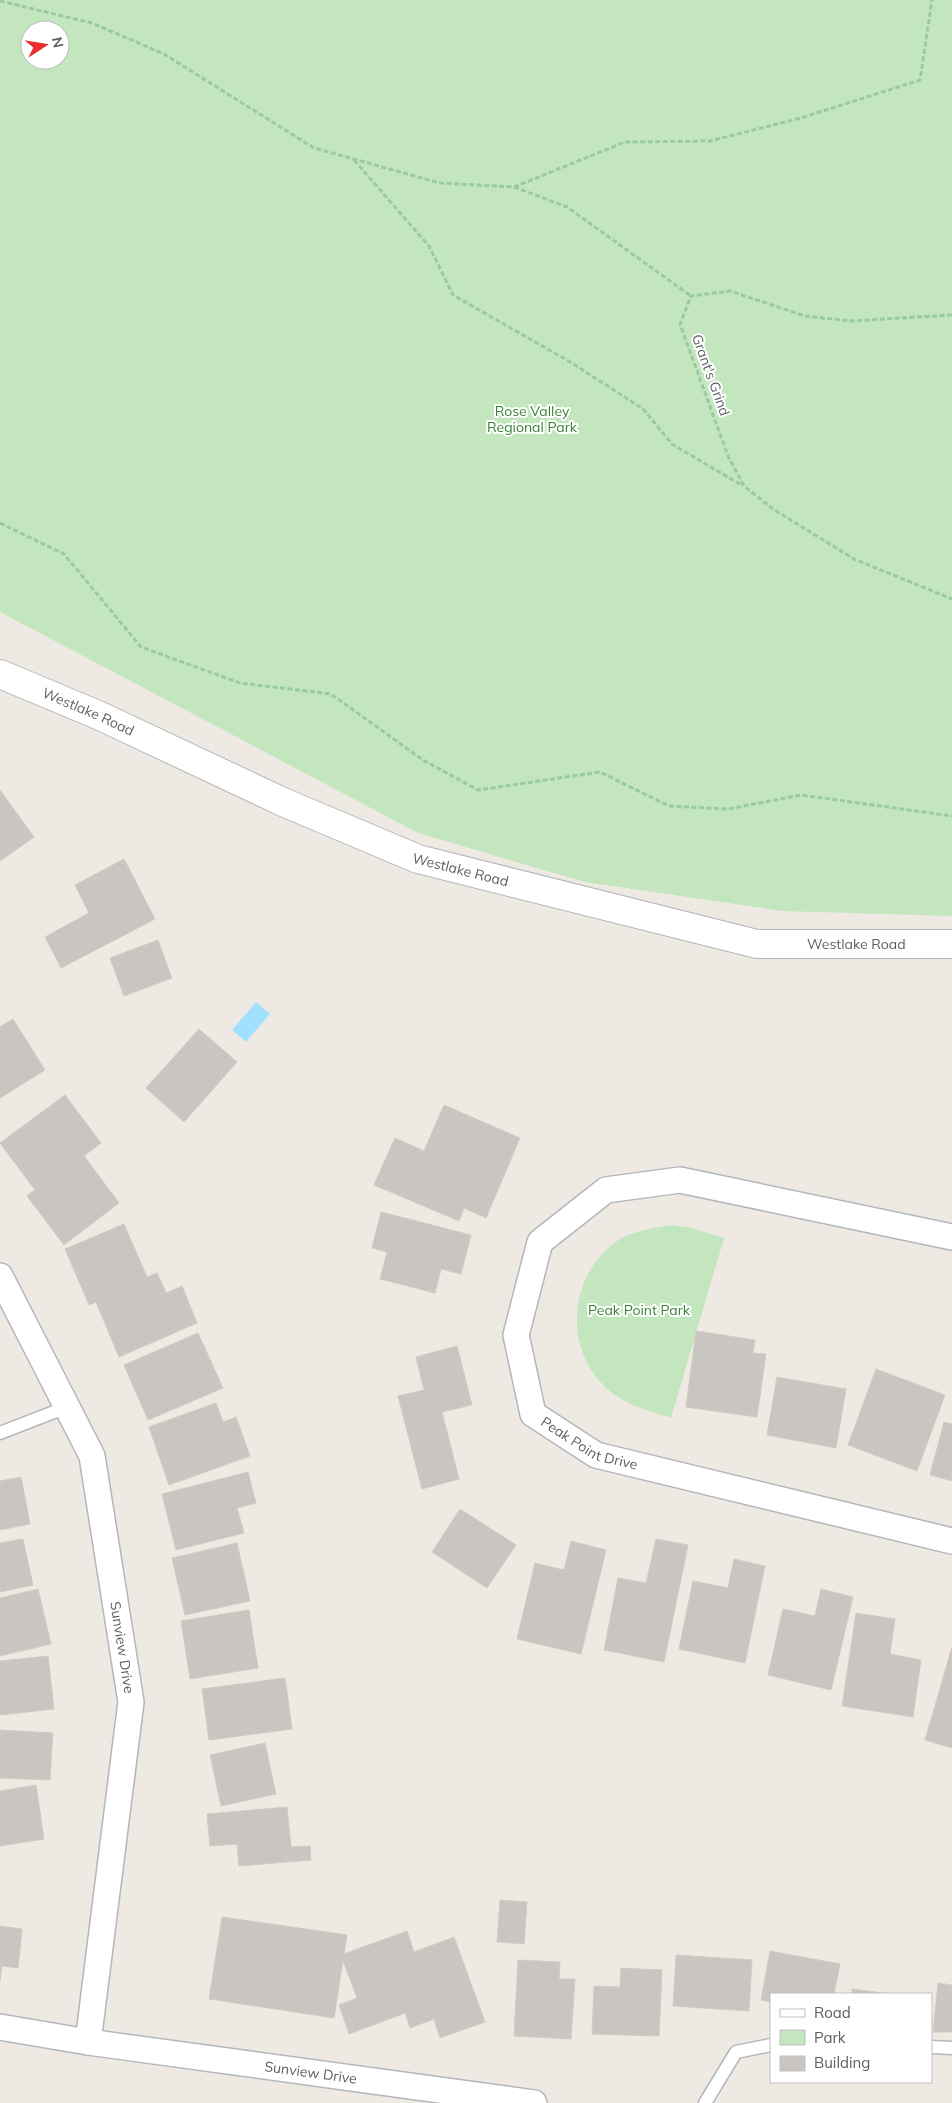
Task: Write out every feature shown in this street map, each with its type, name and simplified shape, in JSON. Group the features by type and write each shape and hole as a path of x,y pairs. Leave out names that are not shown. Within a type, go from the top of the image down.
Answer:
{"street":[{"name":"Westlake Road","path":"0,674 98,716 283,802 418,859 758,944 952,944"},
{"name":"Peak Point Drive","path":"952,1237 680,1180 606,1190 540,1242 516,1335 533,1414 596,1455 952,1541"},
{"name":"Sunview Drive","path":"0,1276 92,1456 131,1702 88,2042"},
{"name":"Sunview Drive","path":"0,2027 88,2042 534,2103"}],"lane":[{"path":"0,1433 68,1407"},
{"path":"705,2103 736,2052 770,2045"},
{"path":"932,2047 952,2048"}],"path":[{"path":"0,0 92,23 164,54 314,148 440,183 514,187 567,207 691,296 730,291 805,316 851,321 952,315"},
{"path":"514,187 625,142 710,142 801,118 920,80 932,0"},
{"path":"353,159 429,246 453,296 572,363 643,409 672,444 744,486"},
{"name":"Grant's Grind","path":"691,296 680,324 728,456 744,486 773,509 854,559 952,599"},
{"path":"0,523 64,554 141,648 240,683 331,694 423,760 478,790 600,772 669,806 728,809 802,795 952,816"}],"green space":[{"name":"Rose Valley Regional Park","path":"0,0 952,0 952,916 782,911 585,882 418,833 0,612"},
{"name":"Peak Point Park","path":"672,1225 692,1228 724,1238 671,1418 626,1402 603,1385 590,1368 582,1350 577,1330 577,1310 581,1290 589,1272 601,1255 617,1241 630,1234"}],"water":[{"path":"256,1002 270,1014 246,1042 232,1030"}],"building":[{"path":"0,790 34,837 0,861"},
{"path":"124,859 155,919 61,968 45,937 89,913 75,885"},
{"path":"158,940 172,978 124,996 110,958"},
{"path":"13,1019 45,1070 0,1098 0,1027"},
{"path":"199,1029 237,1062 184,1122 146,1088"},
{"path":"65,1095 101,1143 84,1156 119,1203 64,1245 27,1196 35,1190 0,1143"},
{"path":"444,1105 520,1138 486,1218 464,1208 459,1221 374,1185 395,1138 424,1151"},
{"path":"381,1212 471,1235 461,1274 441,1269 435,1293 380,1279 387,1252 372,1248"},
{"path":"124,1224 147,1277 157,1273 166,1293 182,1286 197,1323 119,1357 96,1302 89,1305 65,1249"},
{"path":"696,1331 755,1340 753,1353 766,1354 757,1417 686,1407"},
{"path":"198,1333 223,1388 148,1420 124,1365"},
{"path":"457,1346 472,1405 442,1412 459,1479 422,1489 398,1396 424,1390 416,1357"},
{"path":"876,1369 945,1395 917,1471 848,1445"},
{"path":"777,1377 846,1389 836,1448 767,1435"},
{"path":"216,1403 223,1422 236,1417 250,1456 169,1485 149,1427"},
{"path":"944,1422 952,1424 952,1481 930,1475"},
{"path":"248,1472 256,1503 237,1508 244,1533 176,1550 162,1494"},
{"path":"21,1477 30,1524 0,1530 0,1481"},
{"path":"460,1509 516,1545 487,1588 432,1552"},
{"path":"23,1539 33,1585 0,1592 0,1543"},
{"path":"656,1539 688,1545 664,1662 604,1650 618,1578 646,1583"},
{"path":"571,1541 606,1550 581,1654 517,1639 535,1563 564,1570"},
{"path":"237,1543 250,1601 185,1615 172,1558"},
{"path":"734,1559 765,1566 745,1663 679,1649 693,1581 728,1588"},
{"path":"38,1589 51,1644 0,1656 0,1598"},
{"path":"821,1589 853,1597 831,1690 768,1675 783,1609 815,1616"},
{"path":"249,1610 258,1668 190,1679 181,1621"},
{"path":"856,1613 895,1619 890,1654 921,1660 913,1717 842,1706"},
{"path":"952,1647 952,1748 925,1740"},
{"path":"48,1656 54,1709 0,1715 0,1661"},
{"path":"285,1678 292,1729 209,1740 202,1689"},
{"path":"0,1730 53,1733 50,1780 0,1778"},
{"path":"265,1743 276,1794 221,1806 210,1755"},
{"path":"36,1785 44,1839 0,1846 0,1791"},
{"path":"287,1807 291,1847 310,1846 311,1860 239,1866 237,1844 210,1846 207,1814"},
{"path":"500,1900 527,1902 524,1944 497,1942"},
{"path":"222,1917 347,1935 334,2018 209,1999"},
{"path":"0,1926 22,1929 18,1968 2,1966 0,1981"},
{"path":"407,1931 414,1952 454,1937 485,2022 440,2038 434,2019 410,2028 405,2013 349,2034 339,2005 357,1998 341,1955"},
{"path":"770,1951 840,1964 834,1993 770,1993 770,2002 761,2000"},
{"path":"676,1955 752,1960 749,2011 673,2006"},
{"path":"518,1960 560,1962 559,1979 575,1979 571,2039 514,2036"},
{"path":"621,1968 662,1970 659,2036 592,2034 594,1986 620,1987"},
{"path":"938,1983 952,1985 952,2032 933,2032"},
{"path":"852,1989 882,1993 852,1993"}]}
